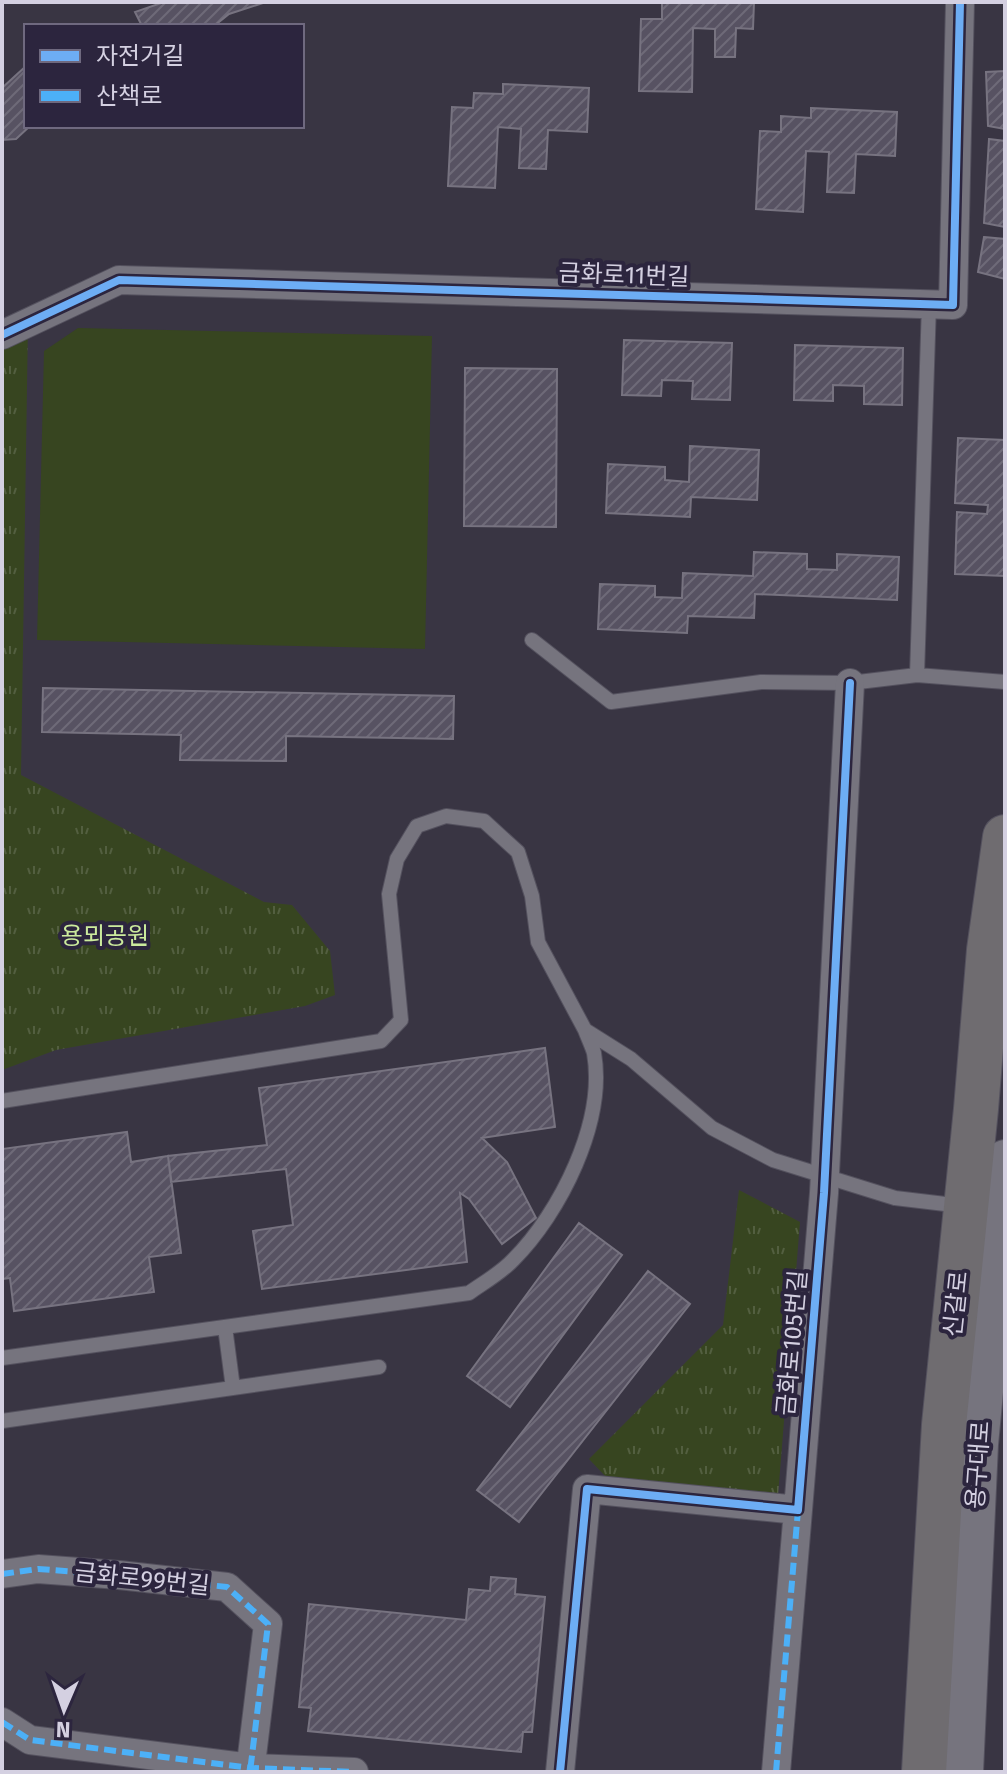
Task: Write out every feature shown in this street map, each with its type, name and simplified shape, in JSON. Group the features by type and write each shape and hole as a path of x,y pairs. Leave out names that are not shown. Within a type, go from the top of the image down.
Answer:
{"main road":[{"name":"신갈로","path":"924,1772 944,1425 989,950 1005,837"},
{"name":"용구대로","path":"963,1772 978,1444 1005,1160"}],"street":[{"path":"929,304 953,305 960,2"},
{"name":"금화로11번길","path":"2,335 119,280 929,304"},
{"name":"금화로105번길","path":"776,1772 823,1175 850,683"},
{"path":"560,1772 587,1489 798,1510"},
{"name":"금화로99번길","path":"2,1574 38,1569 227,1587 268,1624 250,1770"},
{"path":"2,1722 30,1740 250,1770 354,1772"}],"lane":[{"path":"917,675 929,304"},
{"path":"532,640 611,702 761,682 850,683 917,675 1005,682"},
{"path":"2,1101 381,1041 401,1020 389,894 397,859 417,826 446,816 484,821 518,852 532,896 538,942 594,1053 594,1092 583,1149 557,1203 513,1261 469,1293 2,1358"},
{"path":"585,1030 631,1059 712,1128 773,1160 895,1198 966,1206"},
{"path":"225,1327 233,1388"},
{"path":"2,1421 379,1367"}],"green space":[{"name":"용뫼공원","path":"28,323 21,775 264,902 292,905 330,951 335,995 305,1006 56,1050 2,1070 2,335"},
{"path":"78,328 432,336 425,649 37,640 44,351"},
{"path":"739,1190 800,1222 778,1496 606,1477 589,1459 723,1325"}],"building":[{"path":"164,2 266,2 229,14 216,24 141,24 135,12"},
{"path":"662,2 754,2 753,29 736,28 735,57 715,57 715,29 693,28 692,92 639,91 641,19 662,19"},
{"path":"24,68 24,128 28,128 16,139 2,140 2,88"},
{"path":"1005,71 1005,129 988,126 986,72"},
{"path":"503,84 589,88 587,132 548,130 546,169 519,168 521,129 498,127 495,188 448,186 452,107 473,108 474,93 503,94"},
{"path":"811,108 897,112 895,156 856,154 854,193 827,192 829,152 806,151 803,212 756,209 760,131 781,132 781,116 811,118"},
{"path":"989,139 1005,141 1005,227 984,223"},
{"path":"984,237 1005,239 1005,279 978,272"},
{"path":"624,340 732,343 730,400 692,399 693,381 662,380 661,396 622,395"},
{"path":"795,345 903,348 902,405 864,404 864,386 833,385 833,401 794,400"},
{"path":"465,368 557,369 556,527 464,526"},
{"path":"958,438 1005,440 1005,576 955,574 957,512 987,514 988,505 955,503"},
{"path":"690,446 759,450 757,500 691,497 690,517 606,513 608,464 665,467 665,480 689,482"},
{"path":"754,552 807,554 807,569 837,570 837,554 899,557 897,600 755,594 754,618 688,616 687,633 598,629 600,584 655,586 655,597 682,598 683,573 753,576"},
{"path":"43,688 454,696 453,739 286,736 286,761 180,760 181,735 42,732"},
{"path":"545,1048 555,1127 482,1138 507,1162 536,1218 502,1244 469,1199 460,1193 467,1262 262,1289 253,1231 293,1225 286,1169 171,1182 168,1156 267,1145 259,1088"},
{"path":"127,1132 131,1162 168,1156 181,1253 149,1257 154,1292 14,1311 10,1278 2,1279 2,1149"},
{"path":"579,1223 622,1255 510,1407 467,1376"},
{"path":"648,1271 690,1304 519,1522 477,1490"},
{"path":"491,1577 516,1579 515,1594 545,1597 532,1732 523,1732 521,1752 308,1731 311,1708 299,1707 309,1604 466,1620 469,1589 490,1591"}],"marked path":[{"path":"776,1772 798,1510"},
{"path":"2,1574 38,1569 227,1587 268,1624 250,1772"},
{"path":"2,1722 30,1740 251,1768 354,1772"}],"cycle path":[{"path":"2,335 119,280 953,305 960,2"},
{"path":"560,1772 587,1489 798,1510 824,1193 850,683"}]}
